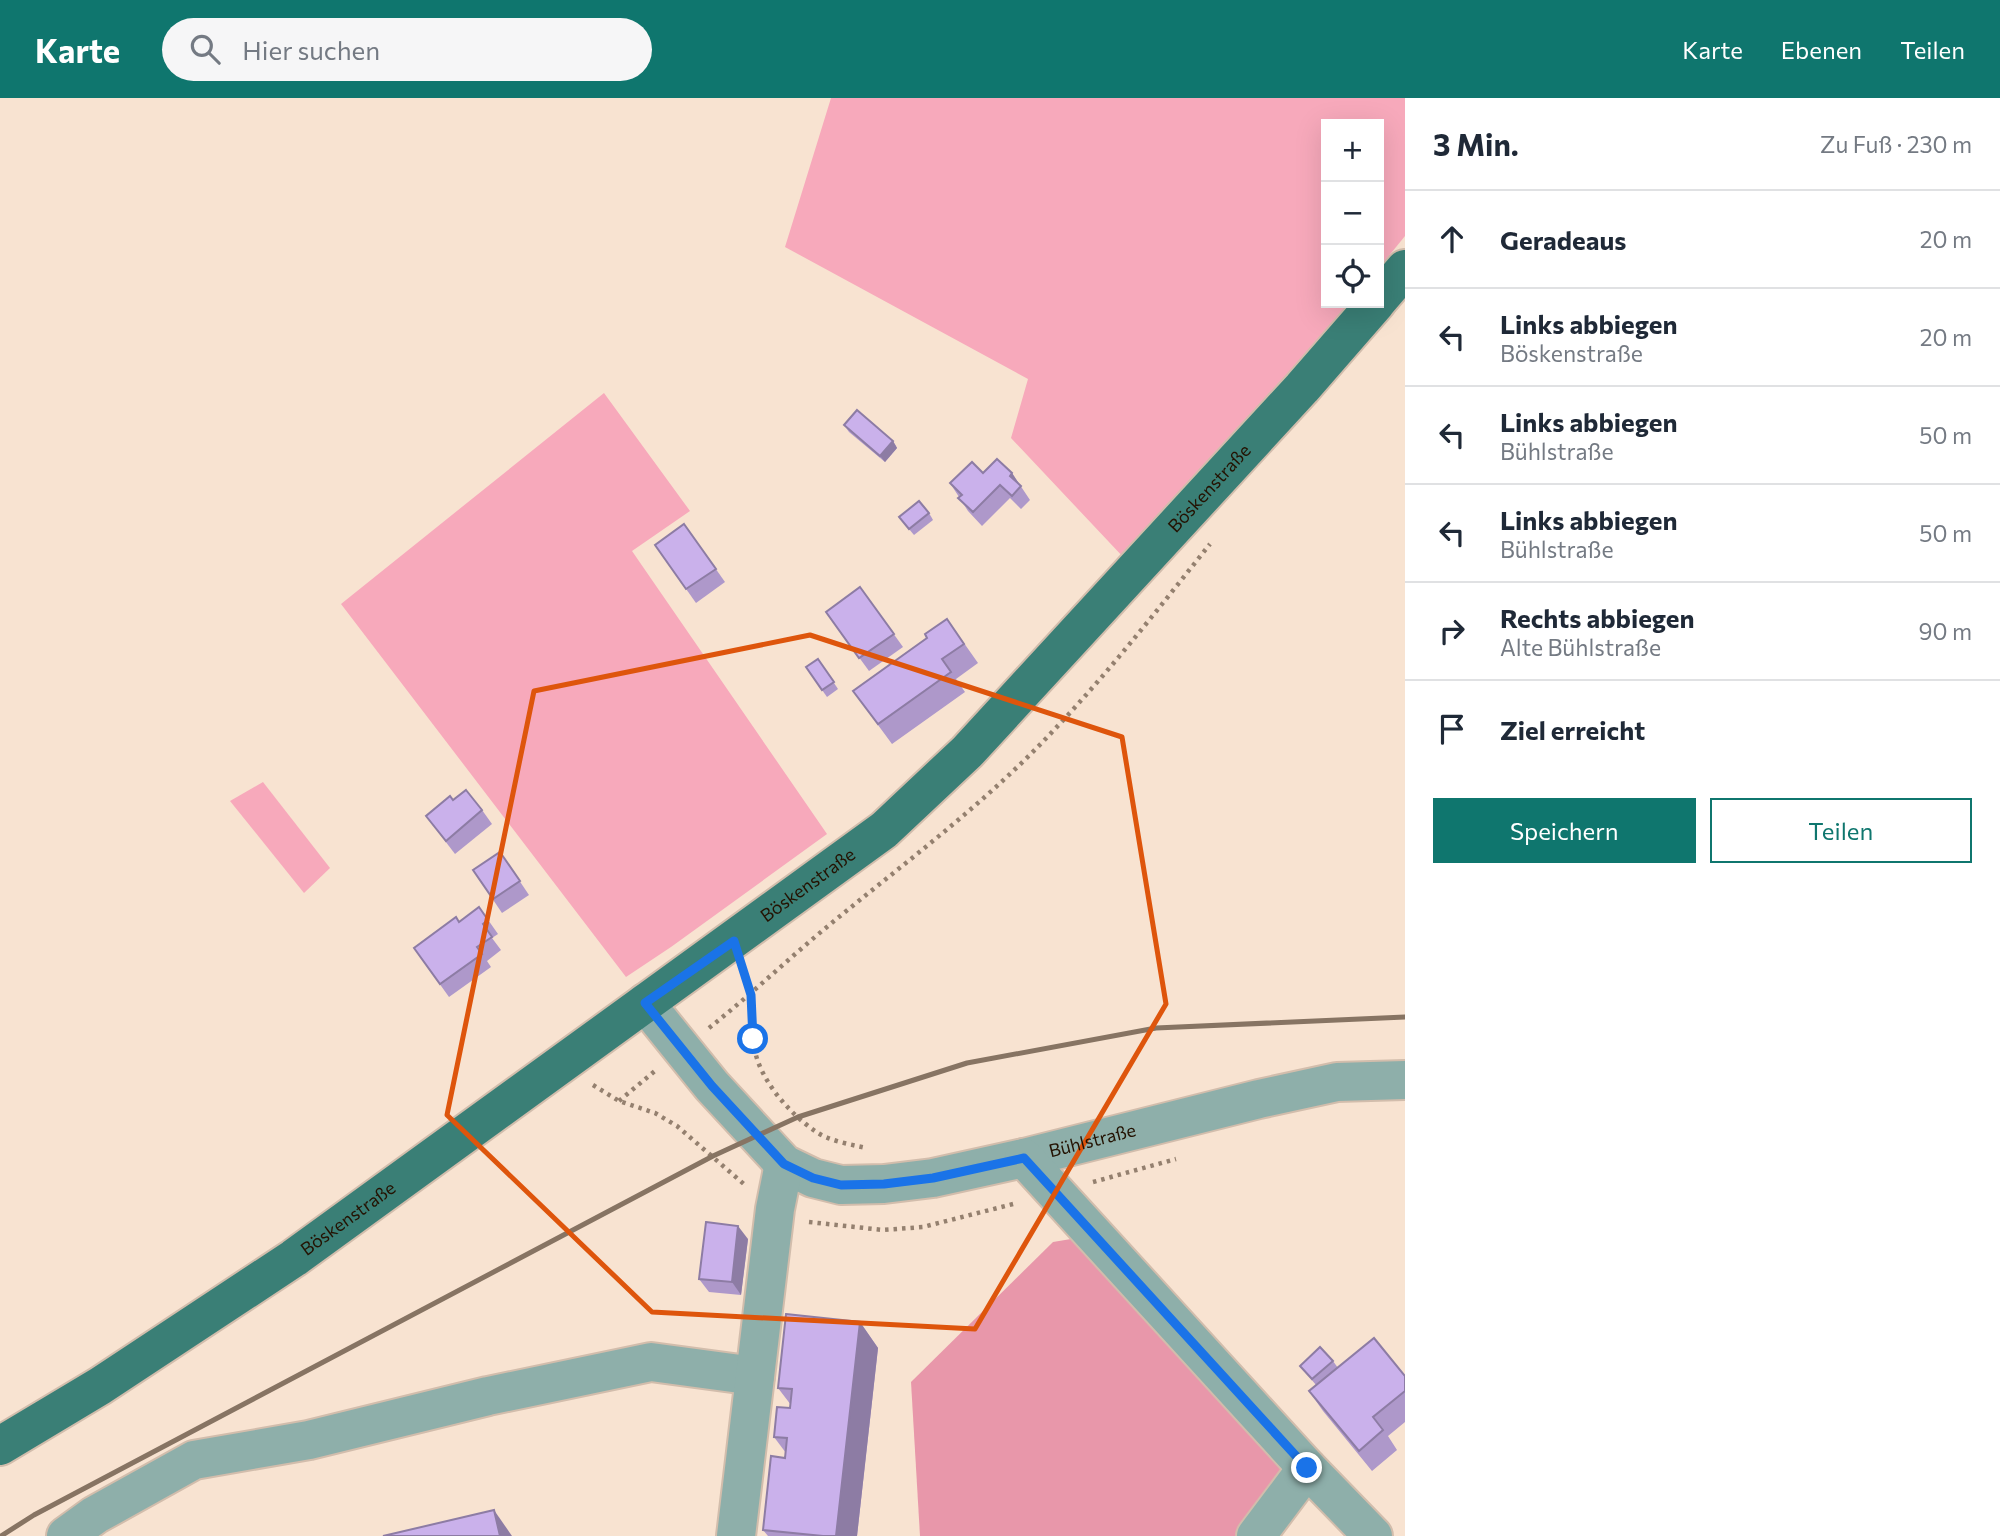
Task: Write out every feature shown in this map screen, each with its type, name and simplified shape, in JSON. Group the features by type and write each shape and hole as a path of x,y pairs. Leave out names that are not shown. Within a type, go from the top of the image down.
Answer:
{"main road":[{"name":"Böskenstraße","path":"1384,293 1405,269"},
{"name":"Böskenstraße","path":"0,1446 100,1386 294,1258 884,830 967,752 1302,388 1371,308"}],"street":[{"name":"Bühlstraße","path":"645,1003 712,1086 784,1164 813,1178 841,1185 884,1184 933,1178 1337,1082 1405,1080"},
{"path":"1024,1158 1307,1468 1373,1536"},
{"path":"736,1536 775,1209 784,1164"},
{"path":"66,1536 95,1515 194,1460 309,1440 488,1396 651,1362 755,1376"},
{"path":"1256,1536 1307,1468"}],"path":[{"path":"734,941 751,995 755,1053 769,1082 798,1117 816,1132 838,1142 876,1150"}],"highlighted area":[{"path":"810,635 1122,737 1166,1004 975,1329 652,1312 447,1115 534,691"}],"shaded area":[{"path":"831,98 1405,98 1405,236 1384,262 1384,119 1321,119 1321,308 1345,308 1125,559 1011,438 1028,379 785,247"},
{"path":"604,393 690,511 632,551 827,834 626,977 341,604"},
{"path":"263,782 330,868 304,893 230,801"},
{"path":"1071,1239 1085,1241 1285,1470 1240,1536 920,1536 911,1382 1053,1242"}],"building":[{"path":"857,410 893,441 880,456 844,425"},
{"path":"997,459 1021,486 1012,496 1000,485 973,512 958,498 962,495 950,483 972,462 983,473"},
{"path":"919,501 929,513 909,529 899,517"},
{"path":"684,524 716,569 686,589 655,545"},
{"path":"860,587 894,634 859,658 826,612"},
{"path":"947,619 964,644 942,659 951,672 878,724 853,691 927,638 925,634"},
{"path":"818,659 834,682 822,690 806,667"},
{"path":"466,790 482,810 446,841 426,816 450,796 453,800"},
{"path":"500,852 520,881 493,899 473,870"},
{"path":"479,907 488,920 483,924 492,937 477,947 482,954 440,984 414,948 456,917 459,922"},
{"path":"706,1222 738,1226 732,1282 699,1279"},
{"path":"786,1314 860,1322 836,1536 763,1530 771,1456 785,1458 787,1438 774,1437 777,1407 790,1408 792,1389 778,1388"},
{"path":"1374,1338 1405,1376 1405,1391 1373,1417 1383,1430 1359,1451 1309,1391"},
{"path":"1320,1347 1333,1361 1312,1379 1300,1366"},
{"path":"494,1510 500,1536 383,1536"}],"railway":[{"path":"1,1536 34,1515 713,1156 798,1117 967,1063 1156,1028 1405,1017"}],"route":[{"path":"753,1039 751,995 734,941 645,1003 712,1086 784,1164 813,1178 841,1185 884,1184 933,1178 1024,1158 1307,1468"}]}
